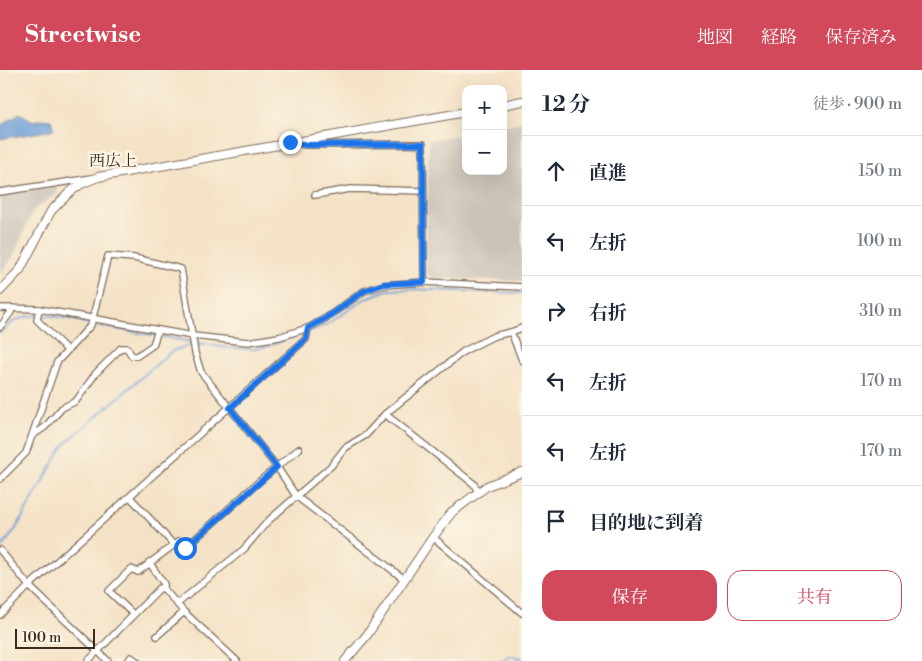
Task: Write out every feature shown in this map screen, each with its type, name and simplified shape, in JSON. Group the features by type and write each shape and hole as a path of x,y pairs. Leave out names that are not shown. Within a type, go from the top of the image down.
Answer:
{"street":[{"path":"507,104 522,101"},
{"path":"0,192 98,177 462,113"},
{"path":"290,142 306,145 423,144 424,282"},
{"path":"0,291 20,270 45,221 60,200 82,184 98,177"},
{"path":"315,194 350,189 422,191"},
{"path":"0,479 26,454 58,362 90,324 108,256 134,258 180,269 195,353 201,372 277,467 296,496 404,579"},
{"path":"0,308 39,309 192,336 248,342 308,328 326,318 364,291 384,284 424,282 522,287"},
{"path":"0,326 12,312 12,308"},
{"path":"39,309 37,320 67,350"},
{"path":"0,615 29,586 306,339 308,328"},
{"path":"177,604 244,549 268,521 331,466 345,448 366,435 385,414 464,351 494,336 522,328"},
{"path":"32,436 45,428 62,408 76,401 96,374 121,348 128,348 132,356 137,356 153,345 158,330"},
{"path":"512,332 522,360"},
{"path":"385,414 474,484 478,492"},
{"path":"133,614 109,591 131,569 138,572 179,541 185,548 299,449"},
{"path":"345,661 367,635 452,512 487,486 522,472"},
{"path":"130,497 174,545"},
{"path":"433,537 522,613"},
{"path":"0,550 29,586 108,661"},
{"path":"149,562 164,584 164,589 184,612 237,661"},
{"path":"88,661 160,588 164,589"},
{"path":"157,636 184,612"},
{"path":"128,661 131,657 137,661"}],"shaded area":[{"path":"522,122 522,281 432,278 426,272 429,140 462,135 462,175 507,175 507,125"},
{"path":"57,186 57,194 33,210 13,257 0,274 0,195"}],"water":[{"path":"20,113 33,121 40,119 51,120 54,130 0,139 0,126"}],"waterway":[{"path":"93,325 228,348 254,349 268,346 328,324 366,298 387,290 522,293"},
{"path":"0,333 16,320 35,316 63,317 88,324"},
{"path":"1,548 15,530 67,442 172,351 188,346 205,345"},
{"path":"500,661 510,656 522,658"}],"district":[{"name":"西広上","path":"113,161"}],"route":[{"path":"185,548 277,467 230,408 306,339 308,328 326,318 364,291 384,284 424,282 423,144 306,145 290,142"}]}
